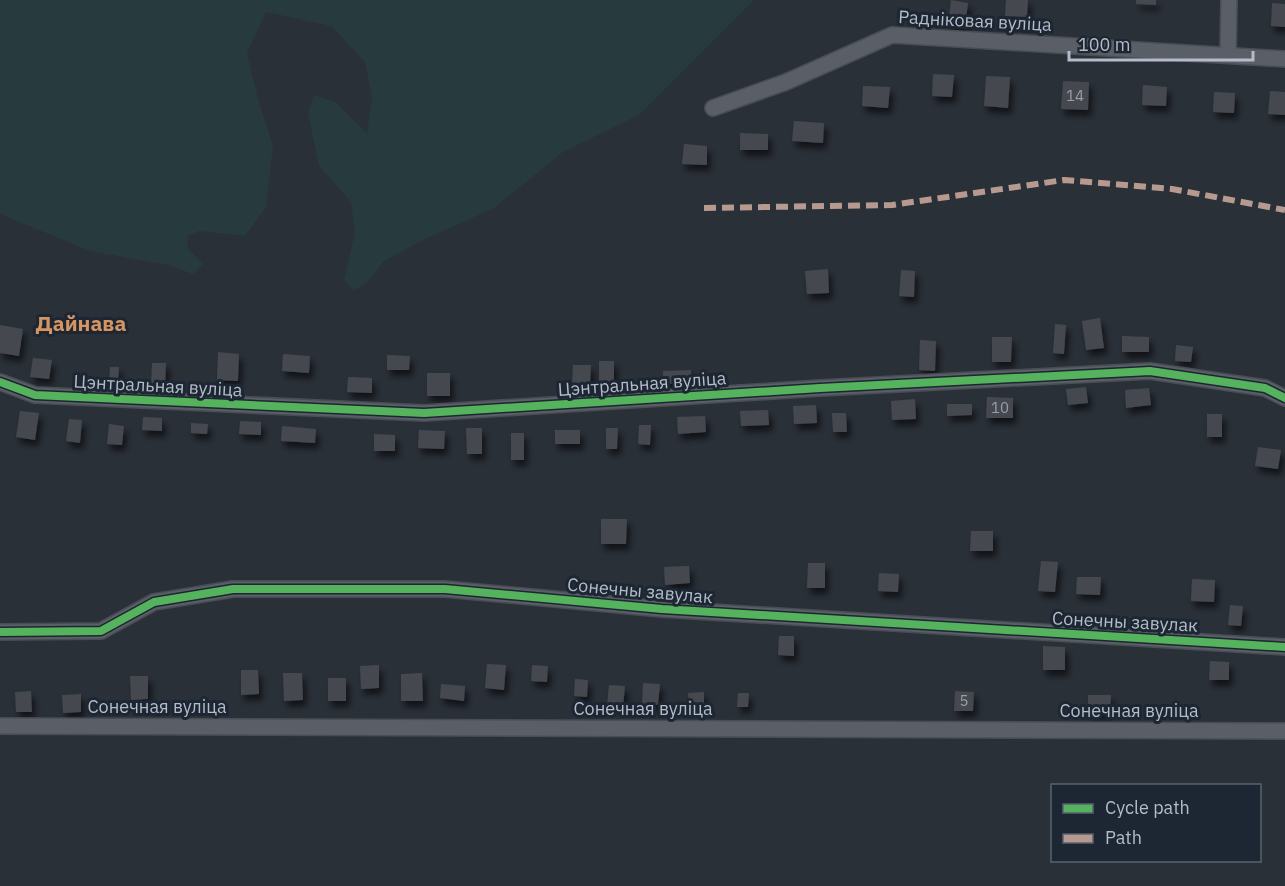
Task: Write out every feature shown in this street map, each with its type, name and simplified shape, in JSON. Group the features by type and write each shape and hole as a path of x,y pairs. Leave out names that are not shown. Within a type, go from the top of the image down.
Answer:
{"street":[{"path":"1228,0 1228,54"},
{"name":"Радніковая вуліца","path":"713,108 786,82 892,34 1285,59"},
{"name":"Цэнтральная вуліца","path":"0,382 35,395 424,413 820,388 1150,371 1265,388 1285,398"},
{"name":"Сонечны завулак","path":"0,632 101,631 154,602 233,589 445,589 662,609 1285,647"},
{"name":"Сонечная вуліца","path":"0,726 1285,731"}],"green space":[{"path":"0,0 754,0 639,115 563,152 494,208 421,241 384,261 366,284 354,290 344,280 355,233 351,202 319,166 308,113 314,95 334,101 367,133 372,98 365,62 331,26 266,12 247,53 273,146 266,207 245,236 199,231 188,236 187,248 203,264 193,274 169,265 90,251 0,214"}],"building":[{"path":"951,0 968,3 965,29 948,27"},
{"path":"1006,0 1028,0 1027,17 1005,16"},
{"path":"1136,0 1156,0 1156,5 1136,4"},
{"path":"1272,3 1285,4 1285,27 1271,26"},
{"path":"933,74 954,75 952,97 932,96"},
{"path":"986,76 1010,77 1008,108 984,106"},
{"path":"1063,81 1089,82 1088,110 1061,109"},
{"path":"1143,85 1167,87 1166,106 1142,105"},
{"path":"863,86 890,87 888,108 862,106"},
{"path":"1270,91 1285,92 1285,115 1268,114"},
{"path":"1214,92 1235,93 1234,113 1213,112"},
{"path":"794,121 824,123 823,143 792,141"},
{"path":"740,133 768,134 768,150 740,150"},
{"path":"684,144 707,146 707,165 682,164"},
{"path":"828,269 829,293 807,294 805,271"},
{"path":"901,270 915,271 914,297 899,296"},
{"path":"1100,318 1104,348 1086,350 1082,321"},
{"path":"1055,324 1066,325 1064,354 1053,353"},
{"path":"0,325 23,329 19,356 0,353"},
{"path":"1122,336 1149,337 1149,352 1122,352"},
{"path":"992,337 1012,337 1011,362 992,362"},
{"path":"920,340 936,341 935,371 919,370"},
{"path":"1176,345 1193,347 1191,362 1175,361"},
{"path":"218,352 239,354 238,381 217,380"},
{"path":"283,354 310,356 309,373 282,371"},
{"path":"387,355 410,356 409,370 387,370"},
{"path":"33,358 52,360 49,379 30,377"},
{"path":"599,361 614,361 614,385 599,385"},
{"path":"152,363 166,363 165,387 151,387"},
{"path":"573,365 591,365 590,386 572,386"},
{"path":"110,367 119,367 118,384 109,383"},
{"path":"691,370 691,383 663,384 663,371"},
{"path":"427,373 450,373 450,396 427,396"},
{"path":"348,377 372,378 372,393 347,392"},
{"path":"1086,387 1088,403 1068,405 1066,389"},
{"path":"1149,388 1151,405 1126,408 1125,390"},
{"path":"987,397 1013,398 1013,418 986,418"},
{"path":"915,399 916,419 892,420 891,401"},
{"path":"947,404 972,404 972,415 947,416"},
{"path":"816,405 817,423 794,424 793,406"},
{"path":"768,410 769,425 741,426 740,411"},
{"path":"20,411 39,413 35,440 16,437"},
{"path":"832,413 846,413 847,432 833,432"},
{"path":"1207,414 1222,414 1222,437 1207,437"},
{"path":"705,416 706,432 678,434 677,417"},
{"path":"143,417 162,418 162,431 142,430"},
{"path":"69,419 82,420 80,443 66,441"},
{"path":"240,421 261,422 261,435 239,434"},
{"path":"191,423 208,424 207,434 191,433"},
{"path":"109,424 124,426 122,445 107,444"},
{"path":"639,425 651,425 650,445 638,444"},
{"path":"282,426 316,429 315,443 281,441"},
{"path":"466,428 482,428 482,454 467,454"},
{"path":"606,428 618,428 617,449 606,449"},
{"path":"419,430 445,431 444,449 418,448"},
{"path":"555,430 580,430 580,444 555,444"},
{"path":"511,433 524,433 524,460 511,460"},
{"path":"374,434 395,435 395,451 374,451"},
{"path":"1258,447 1281,450 1278,469 1255,466"},
{"path":"601,519 627,519 626,544 601,544"},
{"path":"971,531 993,531 993,551 970,551"},
{"path":"1041,561 1058,562 1055,592 1038,591"},
{"path":"808,563 825,563 825,588 807,588"},
{"path":"689,566 690,583 665,585 664,567"},
{"path":"879,573 899,574 898,592 878,591"},
{"path":"1077,577 1101,577 1100,595 1076,594"},
{"path":"1192,579 1215,580 1214,602 1191,601"},
{"path":"1230,605 1243,606 1241,626 1228,625"},
{"path":"779,636 794,636 794,656 778,655"},
{"path":"1043,646 1065,647 1065,670 1043,670"},
{"path":"1210,661 1229,662 1229,680 1209,680"},
{"path":"487,664 506,665 504,690 485,688"},
{"path":"379,665 379,688 361,689 360,666"},
{"path":"532,665 548,666 547,682 531,681"},
{"path":"241,670 258,670 259,694 241,695"},
{"path":"283,673 302,673 303,700 284,701"},
{"path":"422,673 423,701 401,701 401,674"},
{"path":"130,676 148,676 148,699 131,700"},
{"path":"328,678 346,678 346,701 328,701"},
{"path":"575,679 588,680 587,697 574,696"},
{"path":"643,683 660,684 658,705 642,704"},
{"path":"441,684 465,686 464,701 440,698"},
{"path":"609,685 625,686 623,707 607,706"},
{"path":"31,691 32,712 16,712 15,692"},
{"path":"955,691 974,692 973,711 954,711"},
{"path":"704,692 704,708 689,708 688,693"},
{"path":"738,693 749,693 748,707 737,707"},
{"path":"81,694 81,712 63,713 62,695"},
{"path":"1088,695 1111,695 1110,713 1088,713"}],"marked path":[{"path":"704,208 892,205 1064,180 1172,189 1285,210"}],"cycle path":[{"path":"0,382 35,395 424,413 820,388 1150,371 1265,388 1285,398"},
{"path":"0,632 101,631 154,602 233,589 445,589 662,609 1285,647"}],"district":[{"name":"Дайнава","path":"81,324"}]}
